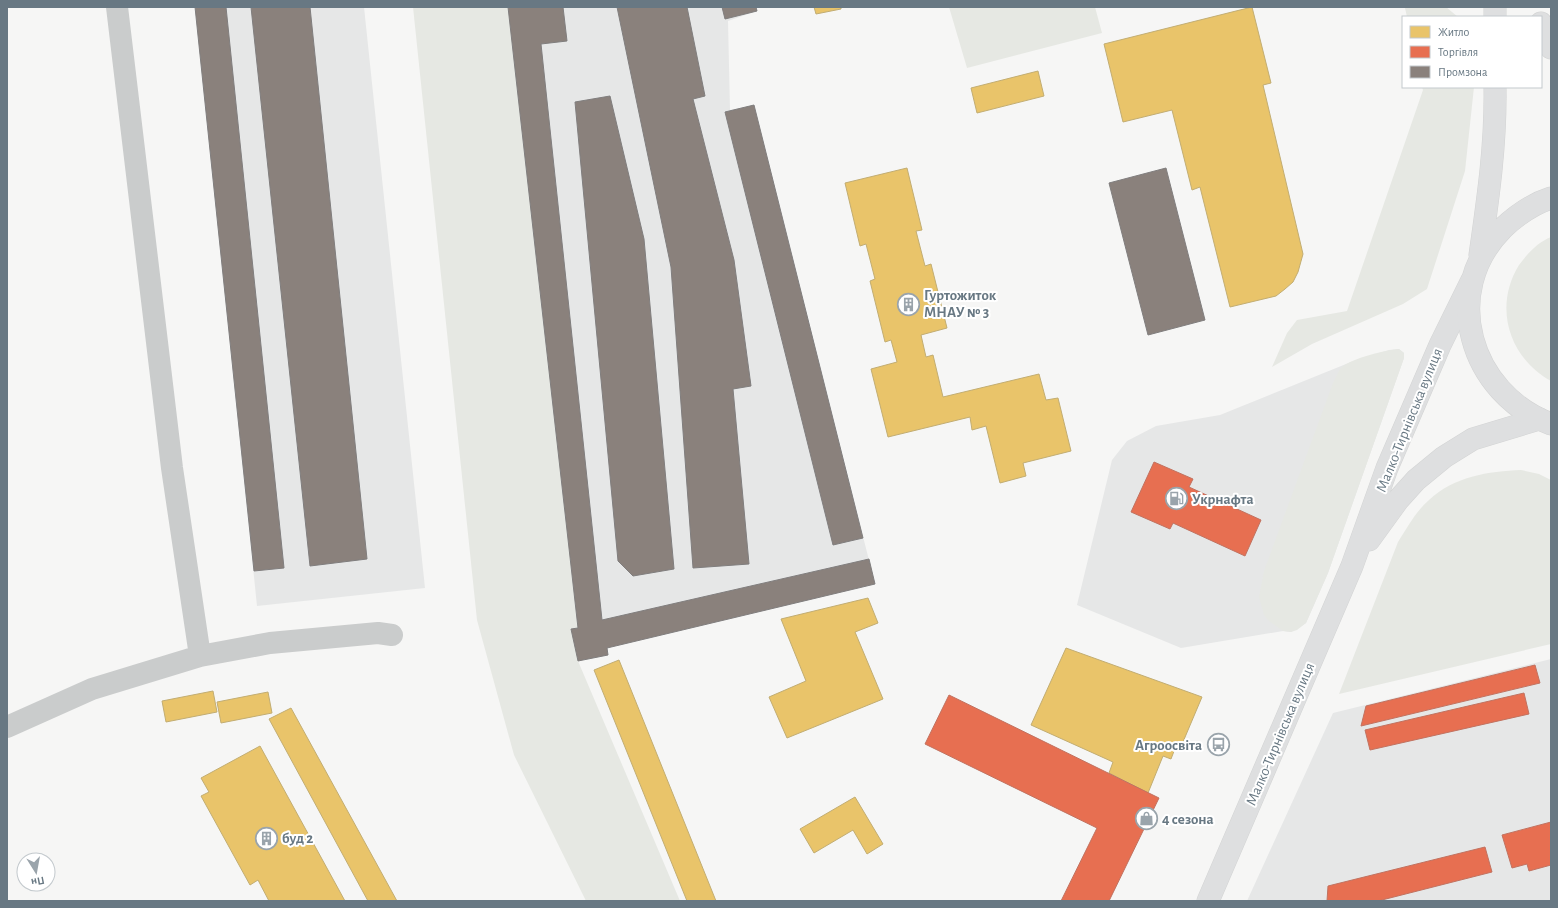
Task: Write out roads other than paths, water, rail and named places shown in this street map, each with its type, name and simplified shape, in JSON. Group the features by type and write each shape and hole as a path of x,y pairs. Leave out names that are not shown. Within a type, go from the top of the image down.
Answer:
{"main road":[{"path":"1542,26 1551,48"},
{"path":"1495,88 1495,126 1490,189 1469,301 1470,326 1475,350 1485,371 1500,391 1518,407 1545,422"},
{"path":"1476,270 1494,237 1514,217 1539,202 1551,198"},
{"name":"Малко-Тирнівська вулиця","path":"1208,901 1352,566 1387,468 1440,345 1476,270"},
{"name":"Малко-Тирнівська вулиця","path":"1352,566 1398,500 1416,480 1444,457 1473,439 1545,422"}],"lane":[{"path":"117,7 172,468 200,656"},
{"path":"7,727 92,689 200,656 270,643 378,633 392,635"}],"place":[{"name":"Гуртожиток МНАУ № 3","path":"908,304"},
{"name":"Укрнафта","path":"1177,499"},
{"name":"Агроосвіта","path":"1218,745"},
{"name":"4 сезона","path":"1147,819"},
{"name":"буд 2","path":"267,838"}]}
